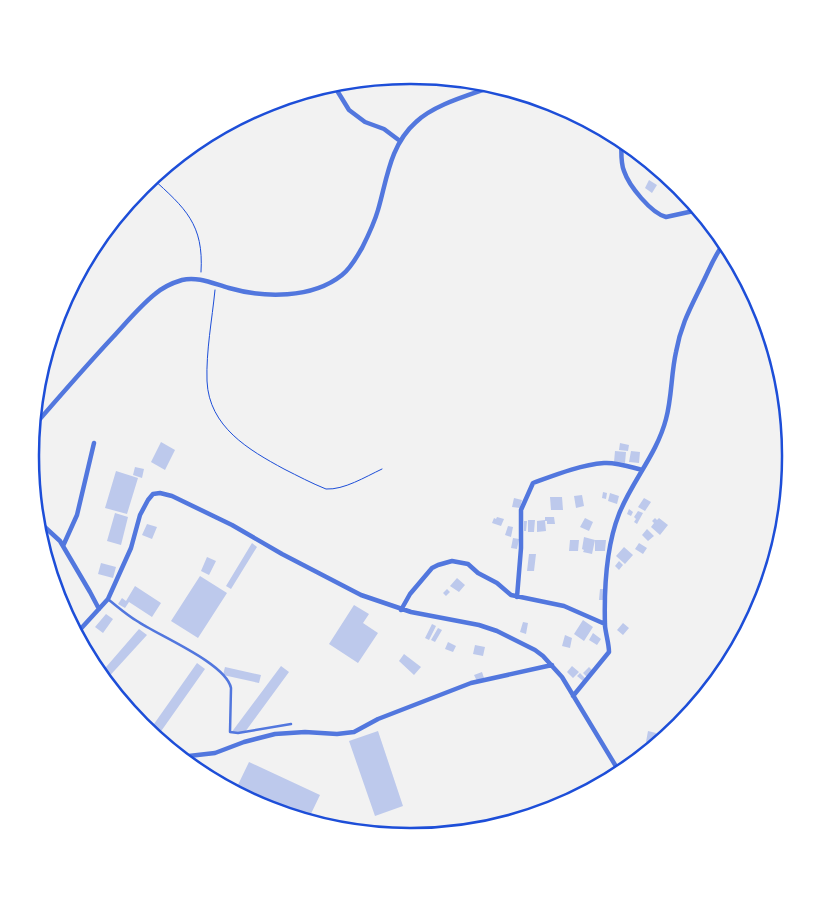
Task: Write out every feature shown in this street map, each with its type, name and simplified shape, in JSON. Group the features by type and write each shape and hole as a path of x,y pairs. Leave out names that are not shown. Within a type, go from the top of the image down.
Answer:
{"street":[{"path":"337,91 353,114 365,122 384,129 400,141"},
{"path":"41,418 66,388 154,295 162,289 183,280 201,280 249,293 273,296 310,290 341,276 352,265 374,224 391,158 408,130 428,113 482,91"},
{"path":"621,150 624,173 650,206 666,217 691,212"},
{"path":"573,696 609,652 605,624 608,562 611,543 620,512 666,421 675,353 683,322 714,257 720,249"},
{"path":"63,546 77,515 94,443"},
{"path":"517,597 522,548 521,510 533,484 558,474 604,463 642,470"},
{"path":"82,628 108,599 131,548 143,507 153,494 160,493 172,496 361,595 401,610 480,625 497,631 535,650 562,677 616,766"},
{"path":"46,529 63,546 99,610"},
{"path":"401,610 410,594 432,568 452,561 468,564 478,573 497,583 507,593 517,597 556,604 581,612 605,624"},
{"path":"191,756 215,753 244,742 275,734 305,732 336,734 354,732 378,719 471,683 552,665"}],"lane":[{"path":"108,599 137,622 187,648 223,675 230,683 231,688 228,730 230,732 238,733 291,724"}],"path":[{"path":"158,184 174,198 195,225 202,250 201,280"},
{"path":"215,284 207,383 212,404 228,430 255,453 326,489 354,482 382,469"}],"building":[{"path":"649,180 657,185 652,193 645,188"},
{"path":"161,442 175,450 165,470 151,462"},
{"path":"620,443 629,445 628,451 619,450"},
{"path":"615,451 626,452 625,463 614,462"},
{"path":"631,451 640,452 639,463 629,462"},
{"path":"135,467 144,469 142,478 133,475"},
{"path":"116,471 138,478 127,514 105,508"},
{"path":"603,492 607,493 606,499 602,498"},
{"path":"610,493 619,496 617,504 608,501"},
{"path":"582,495 584,506 576,508 574,496"},
{"path":"550,497 562,497 563,510 551,510"},
{"path":"514,498 522,500 520,508 512,507"},
{"path":"644,498 651,502 645,511 638,507"},
{"path":"629,509 633,512 631,516 627,514"},
{"path":"638,511 643,513 637,524 634,522 636,519 634,517"},
{"path":"115,513 128,517 121,545 107,541"},
{"path":"497,517 504,519 501,526 492,523 494,518 496,519"},
{"path":"545,517 554,517 555,524 547,524 547,521 545,521 546,531 537,532 537,521 545,520"},
{"path":"585,518 593,522 589,531 580,527"},
{"path":"655,518 657,520 659,518 668,525 660,535 651,527 654,523 652,521"},
{"path":"528,520 535,520 534,532 528,532"},
{"path":"524,521 527,521 526,531 524,531"},
{"path":"147,524 157,527 152,539 142,535"},
{"path":"508,526 513,527 511,537 505,535"},
{"path":"647,529 654,536 648,541 642,535"},
{"path":"584,537 595,540 592,554 583,552"},
{"path":"513,538 519,539 517,549 511,548"},
{"path":"570,540 579,540 578,551 569,551"},
{"path":"595,540 606,540 605,551 595,551"},
{"path":"252,543 257,547 231,589 226,586"},
{"path":"639,543 647,548 643,554 635,549"},
{"path":"624,547 633,555 625,564 616,556"},
{"path":"529,554 536,554 534,571 527,571"},
{"path":"207,557 216,561 209,575 201,571"},
{"path":"619,561 623,565 619,570 615,566"},
{"path":"101,563 116,567 113,578 98,574"},
{"path":"200,576 227,593 198,638 171,621"},
{"path":"457,578 465,585 459,592 450,586"},
{"path":"135,586 161,603 152,617 129,602 125,608 118,604 122,598 126,601"},
{"path":"447,589 450,592 446,596 443,593"},
{"path":"600,589 605,589 604,600 599,600"},
{"path":"354,605 369,614 363,623 378,633 358,663 329,644"},
{"path":"106,614 113,619 103,633 95,627"},
{"path":"583,620 593,627 584,641 574,634"},
{"path":"523,622 528,623 526,634 520,632"},
{"path":"623,623 629,628 623,635 617,630"},
{"path":"432,624 436,626 429,640 425,638"},
{"path":"438,628 442,630 435,642 431,640"},
{"path":"139,629 147,635 110,675 105,668"},
{"path":"593,633 601,639 597,645 589,640"},
{"path":"565,635 572,638 570,648 562,646"},
{"path":"448,642 456,646 453,652 445,649"},
{"path":"475,645 485,647 483,656 473,654"},
{"path":"404,654 421,667 414,675 399,661"},
{"path":"197,663 205,669 161,731 154,724"},
{"path":"281,666 289,672 245,732 231,733"},
{"path":"572,666 579,672 573,678 567,672"},
{"path":"225,667 261,675 259,683 223,675"},
{"path":"589,667 594,672 588,678 583,673"},
{"path":"482,672 484,678 477,681 474,675"},
{"path":"580,673 586,679 583,681 577,676"},
{"path":"378,731 403,806 375,816 349,741"},
{"path":"648,731 656,733 655,736 646,742"},
{"path":"249,762 320,795 311,814 268,799 238,785"}]}
